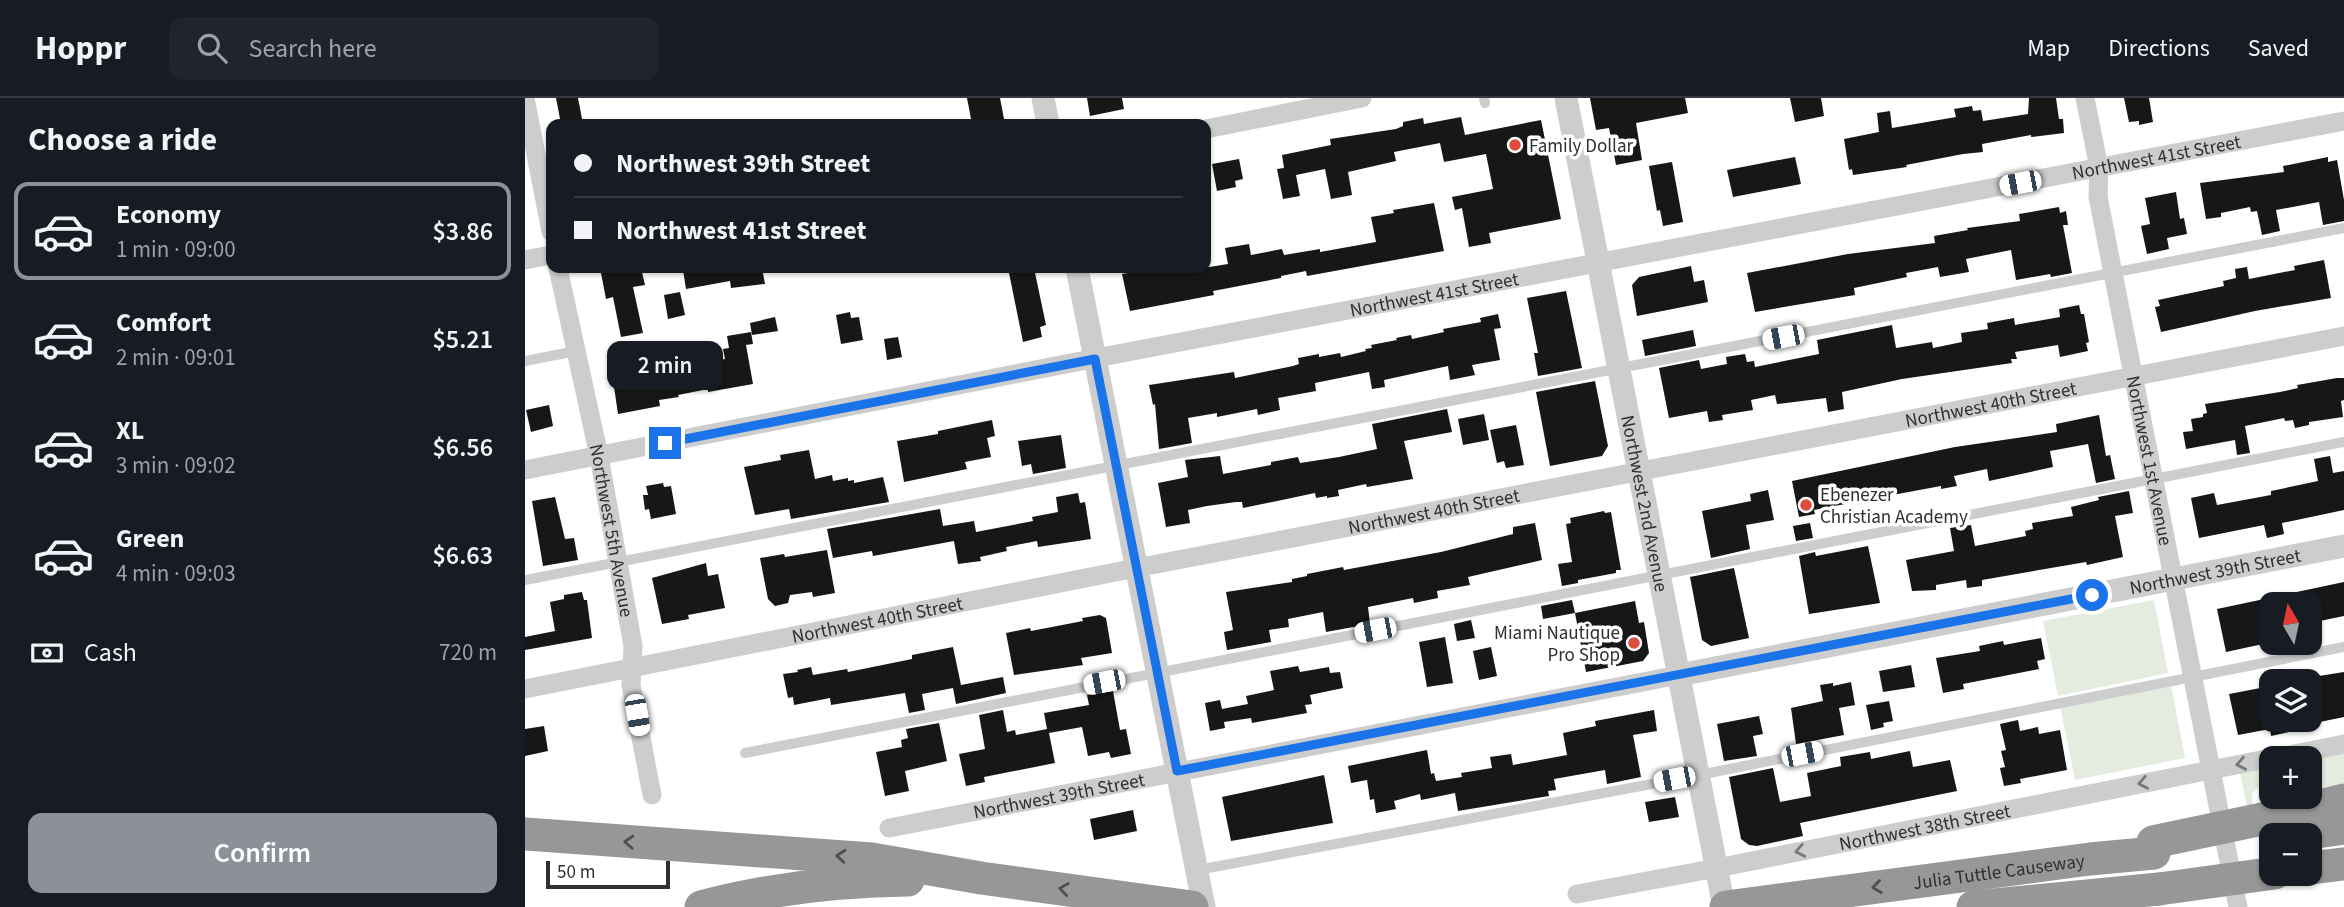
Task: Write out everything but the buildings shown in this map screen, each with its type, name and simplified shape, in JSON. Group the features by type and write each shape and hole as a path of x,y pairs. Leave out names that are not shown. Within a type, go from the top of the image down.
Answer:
{"highway":[{"path":"2298,823 2344,800"},
{"name":"Julia Tuttle Causeway","path":"2322,828 2344,828"},
{"name":"Julia Tuttle Causeway","path":"1725,907 2090,859 2259,833"},
{"path":"525,834 871,859 981,878 1192,907"},
{"path":"2322,867 2344,864"},
{"path":"1973,907 2159,889 2259,875"},
{"path":"711,904 765,893 857,882 981,878"},
{"path":"2059,907 2159,889"}],"street":[{"path":"525,98 531,155 546,213"},
{"path":"1042,98 1047,119"},
{"path":"1211,128 1362,98"},
{"name":"Northwest 2nd Avenue","path":"1566,98 1725,907"},
{"name":"Northwest 1st Avenue","path":"2085,98 2099,168 2098,197 2238,907"},
{"name":"Northwest 41st Street","path":"525,470 2344,121"},
{"path":"525,260 546,256"},
{"name":"Northwest 5th Avenue","path":"559,273 599,456 633,646 631,685 652,795"},
{"path":"1078,273 1204,907"},
{"name":"Northwest 40th Street","path":"525,689 1136,568 2344,336"},
{"name":"Northwest 39th Street","path":"889,828 2344,546"},
{"name":"Northwest 38th Street","path":"2322,748 2344,744"},
{"name":"Northwest 38th Street","path":"1577,894 2259,761"}],"lane":[{"path":"525,580 2344,228"},
{"path":"525,361 576,351"},
{"path":"745,753 2344,442"},
{"path":"1197,870 1699,775 2344,647"}],"shaded area":[{"path":"2154,600 2168,673 2058,696 2043,621"},
{"path":"2171,685 2185,758 2075,780 2060,706"},
{"path":"2344,753 2344,786 2322,791 2322,758"},
{"path":"2259,769 2259,789 2252,794 2253,806 2247,807 2240,773"}],"place":[{"name":"Family Dollar","path":"1515,145"},
{"name":"Ebenezer Christian Academy","path":"1806,505"},
{"name":"Miami Nautique Pro Shop","path":"1634,643"}],"route":[{"path":"665,443 1095,359 1177,771 2092,595"}]}
